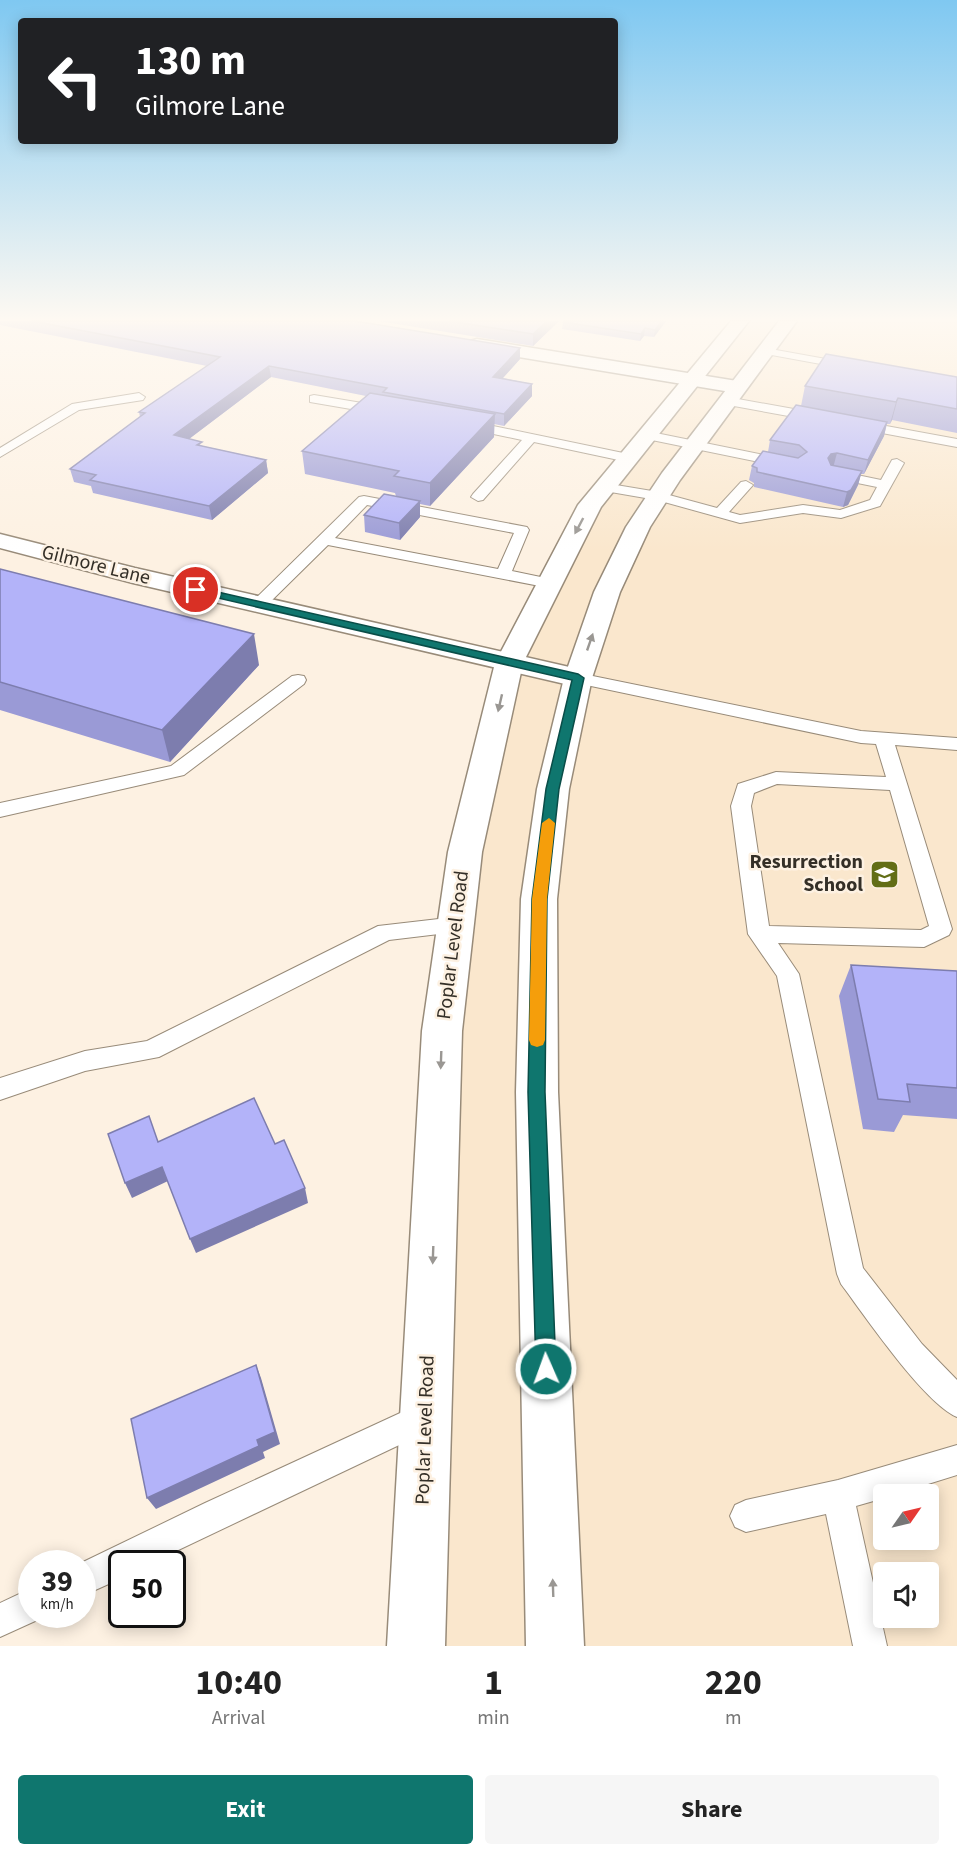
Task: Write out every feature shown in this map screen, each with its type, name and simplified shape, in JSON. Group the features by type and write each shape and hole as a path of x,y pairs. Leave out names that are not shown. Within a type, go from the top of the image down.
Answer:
{"main road":[{"name":"Poplar Level Road","path":"416,1646 442,1031 465,852 509,663 590,505 676,398"},
{"path":"555,1646 537,1092 539,899 553,789 578,678 607,592 638,527 694,444 729,398"},
{"name":"Gilmore Lane","path":"0,541 258,605 578,678"}],"lane":[{"path":"0,453 76,407 134,398"},
{"path":"747,398 836,421 957,444"},
{"path":"314,399 392,412"},
{"path":"459,423 532,437 637,446 694,444 764,465 795,466"},
{"path":"478,497 532,437"},
{"path":"604,487 658,496 740,519 823,507 841,514 875,503 897,463"},
{"path":"836,479 885,485"},
{"path":"720,513 746,485"},
{"path":"780,513 790,495"},
{"path":"258,605 364,500 522,530 503,574"},
{"path":"325,540 550,583"},
{"path":"578,678 861,737 957,744"},
{"path":"0,810 177,771 298,680"},
{"path":"759,934 924,939 940,929 884,739"},
{"path":"898,784 776,778 745,789 741,806 759,934 788,974 851,1274 912,1354 957,1402"},
{"path":"0,1089 85,1061 152,1050 386,932 456,925"},
{"path":"96,1573 426,1416"},
{"path":"746,1516 838,1496 957,1460"},
{"path":"838,1496 870,1646"},
{"path":"0,1620 18,1612"}],"shaded area":[{"path":"677,398 957,398 957,1646 416,1646 442,1031 509,663 590,505"}],"building":[{"path":"160,398 225,398 174,435 202,442 197,445 266,460 209,506 90,480 96,475 70,469 145,413 139,412"},
{"path":"364,398 399,398 495,414 430,483 394,476 399,471 302,451"},
{"path":"415,398 519,398 504,414"},
{"path":"872,398 957,398 957,409 898,398 896,402"},
{"path":"796,405 887,422 868,460 837,453 831,454 828,458 831,465 862,471 851,490 847,492 757,472 757,468 752,466 763,451 798,458 807,452 799,445 770,440"},
{"path":"384,494 420,501 399,523 364,515"},
{"path":"0,569 254,634 162,730 0,682"},
{"path":"851,965 957,971 957,1088 907,1084 910,1102 878,1099"},
{"path":"254,1098 275,1144 284,1140 305,1188 190,1239 162,1167 125,1183 108,1134 149,1116 158,1142"},
{"path":"256,1365 275,1432 257,1440 259,1446 147,1498 131,1419"}],"slow traffic":[{"path":"537,1040 539,899 549,823"}],"place":[{"name":"Resurrection School","path":"884,874"}],"route":[{"path":"196,590 578,678 553,789 539,899 537,1092 546,1369"}]}
